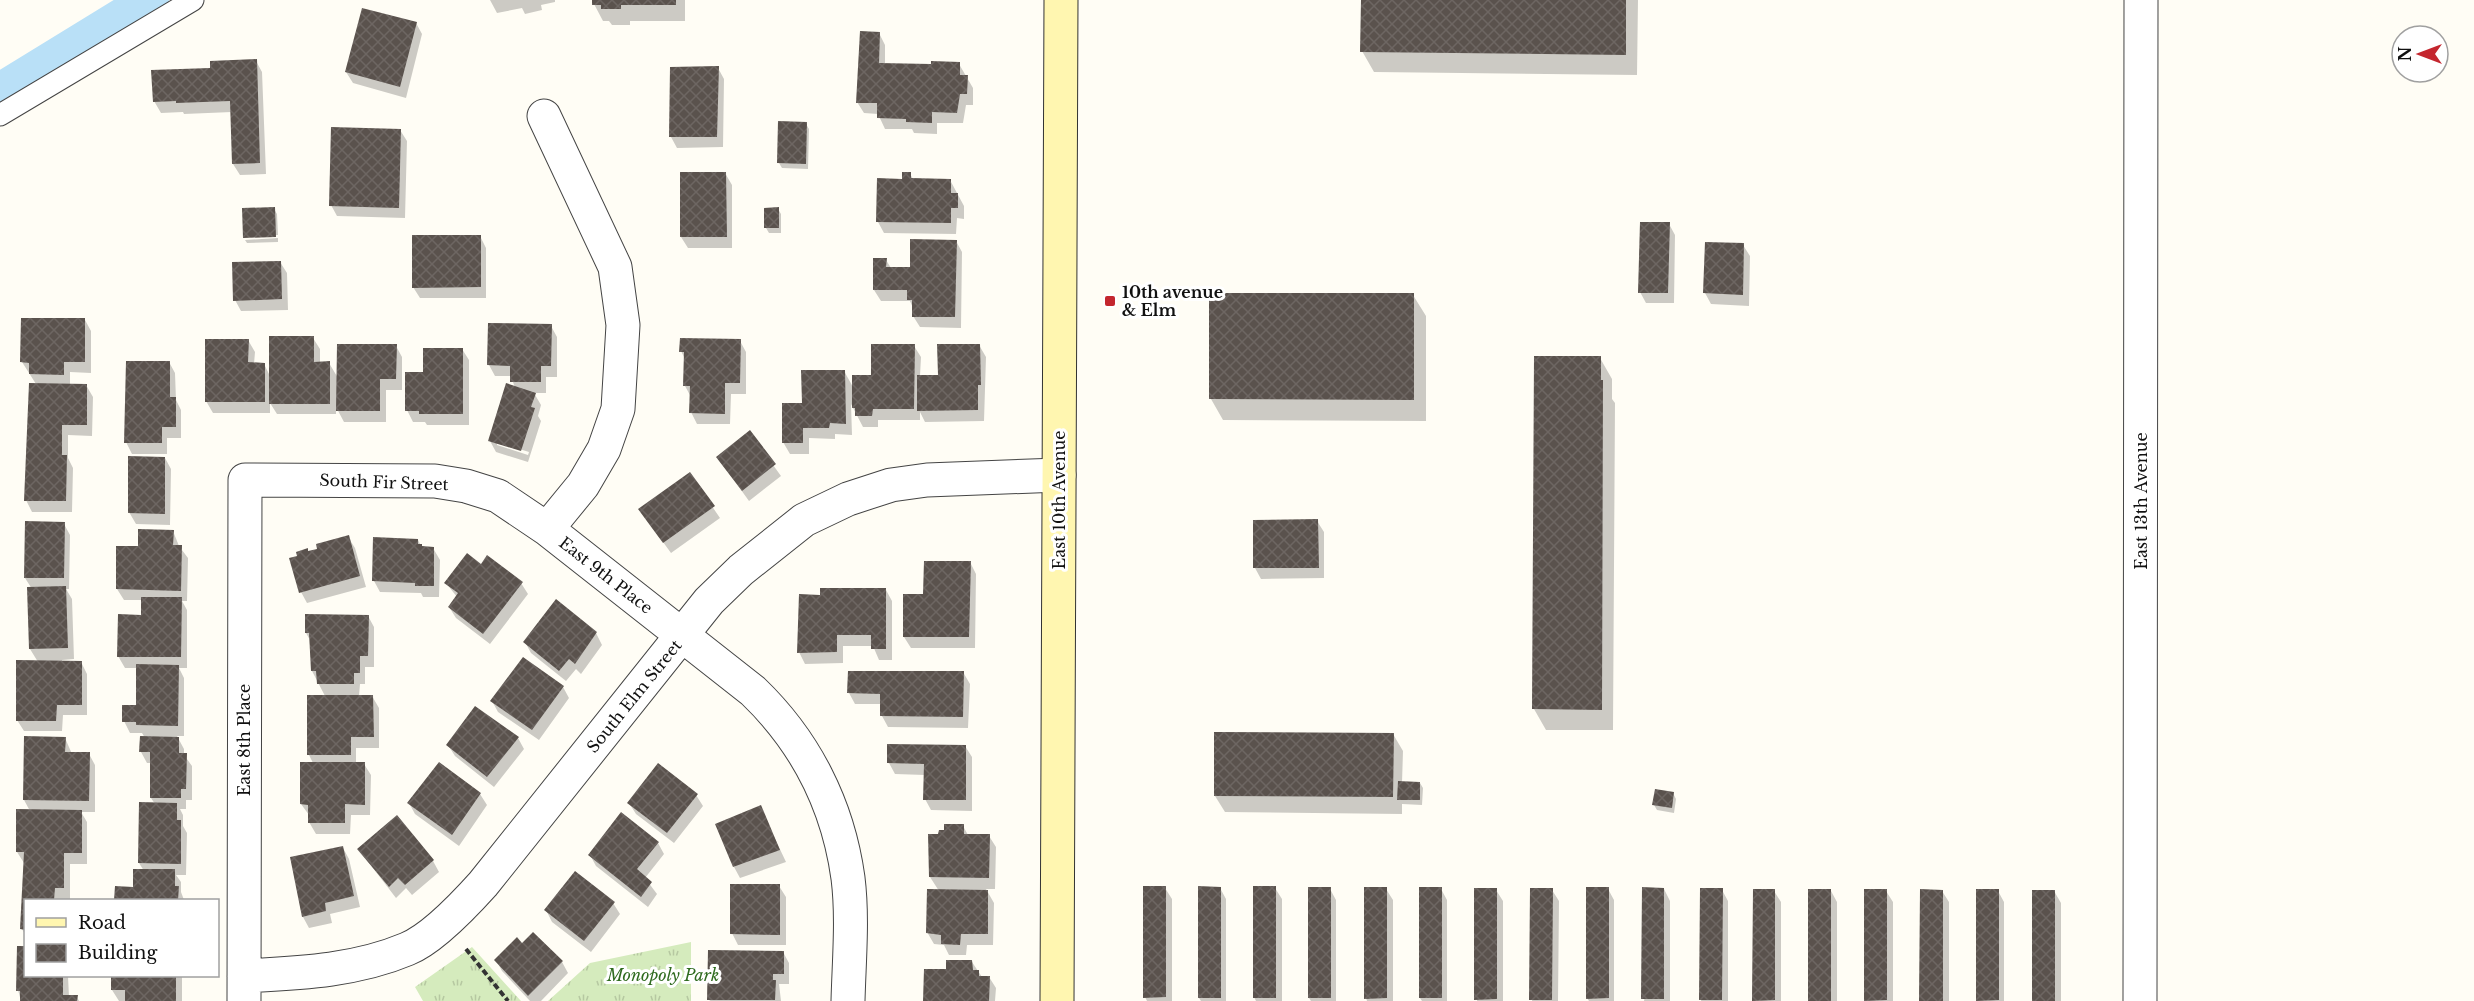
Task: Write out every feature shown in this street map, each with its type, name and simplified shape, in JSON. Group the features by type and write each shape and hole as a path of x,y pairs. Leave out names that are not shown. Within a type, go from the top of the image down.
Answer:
{"main road":[{"name":"East 10th Avenue","path":"1057,1001 1060,0"}],"street":[{"name":"East 13th Avenue","path":"2140,1001 2141,0"},
{"name":"East 9th Place","path":"544,116 615,267 623,325 618,410 604,448 582,485 547,529 684,634 753,691 775,712 812,765 826,795 848,878 848,1001"},
{"name":"South Elm Street","path":"244,988 361,964 409,949 445,922 483,884 709,601 774,542 804,520 848,499 891,485 927,480 1059,476"},
{"name":"South Fir Street","path":"245,480 435,481 466,486 498,496 547,529"},
{"name":"East 8th Place","path":"244,988 245,480"}],"lane":[{"path":"0,115 193,0"}],"path":[{"path":"445,922 508,1001"}],"green space":[{"name":"Monopoly Park","path":"691,942 691,1001 548,1001 590,963"},
{"path":"472,947 521,1001 423,1001 415,987"}],"building":[{"path":"592,0 676,0 676,5 621,5 621,9 601,9 601,5 592,5"},
{"path":"1361,0 1626,0 1626,55 1360,52"},
{"path":"362,8 417,22 400,87 345,72"},
{"path":"860,31 880,32 879,63 960,62 960,75 968,75 967,94 960,94 957,113 932,112 932,123 906,122 906,119 877,118 877,103 856,103"},
{"path":"257,59 260,163 232,164 230,101 153,102 151,70 210,68 210,61"},
{"path":"719,66 717,137 669,137 670,67"},
{"path":"778,121 807,122 806,164 777,163"},
{"path":"331,127 401,129 399,208 329,206"},
{"path":"680,172 726,172 727,237 680,237"},
{"path":"902,172 911,172 911,178 951,179 951,193 958,193 958,208 951,208 951,223 876,222 877,178 902,179"},
{"path":"275,207 276,237 243,238 242,208"},
{"path":"779,207 779,228 764,228 764,208"},
{"path":"1640,222 1670,222 1668,293 1638,293"},
{"path":"412,235 481,235 481,287 412,288"},
{"path":"910,239 957,240 955,317 912,317 912,300 907,300 907,290 873,290 873,258 887,258 886,267 910,267"},
{"path":"1705,242 1744,243 1743,295 1703,293"},
{"path":"281,261 282,299 233,301 232,262"},
{"path":"1209,293 1414,293 1414,400 1209,399"},
{"path":"21,318 85,318 85,362 64,362 64,375 29,374 29,363 20,362"},
{"path":"488,323 552,324 551,366 541,366 541,382 510,382 510,366 487,365"},
{"path":"269,336 314,336 314,362 330,361 330,404 269,404"},
{"path":"680,338 741,339 740,383 725,383 725,414 689,413 690,386 683,386 684,352 679,352"},
{"path":"205,339 249,339 248,362 265,363 265,402 205,402"},
{"path":"337,344 397,344 396,379 380,379 380,411 336,411"},
{"path":"871,344 915,344 914,409 873,409 872,416 855,416 855,408 852,408 852,375 871,375"},
{"path":"937,344 980,344 981,385 978,385 978,410 917,411 917,375 938,375"},
{"path":"423,348 463,348 463,414 419,414 419,411 405,411 405,372 423,372"},
{"path":"1534,356 1601,356 1601,380 1603,380 1602,710 1532,709"},
{"path":"126,361 170,361 170,397 176,397 176,427 162,427 162,443 124,443"},
{"path":"801,370 845,370 846,424 830,423 829,428 803,428 803,443 782,443 782,403 802,403"},
{"path":"29,383 87,384 87,425 62,425 62,455 67,455 66,501 24,501"},
{"path":"506,383 536,393 531,407 535,408 521,451 488,441"},
{"path":"750,430 776,464 742,491 716,457"},
{"path":"128,456 165,457 165,514 128,513"},
{"path":"690,472 715,506 663,543 638,509"},
{"path":"1318,519 1319,568 1253,568 1253,520"},
{"path":"25,521 65,522 64,578 24,578"},
{"path":"138,529 174,530 173,545 182,545 181,591 116,589 116,546 138,546"},
{"path":"349,535 360,576 299,593 289,558 297,556 296,552 308,548 308,551 317,549 316,544"},
{"path":"373,537 418,539 418,544 422,546 434,547 434,586 372,581"},
{"path":"467,553 481,564 487,555 523,582 483,634 448,607 458,593 444,583"},
{"path":"924,561 971,561 969,637 903,637 903,594 923,594"},
{"path":"66,586 68,648 29,649 27,587"},
{"path":"820,588 886,588 886,649 871,649 871,635 837,635 837,652 797,653 799,594 820,595"},
{"path":"141,597 182,597 181,657 117,657 118,614 141,615"},
{"path":"556,599 597,632 575,664 569,659 559,671 523,642"},
{"path":"305,614 369,615 368,656 360,656 360,673 354,673 354,684 317,684 316,671 311,671 309,633 305,633"},
{"path":"523,657 564,686 532,730 490,701"},
{"path":"16,660 82,661 82,705 57,705 56,721 16,721"},
{"path":"136,664 179,665 178,726 136,725 136,722 122,722 122,705 136,705"},
{"path":"848,671 964,671 963,717 880,716 880,694 847,693"},
{"path":"307,695 373,695 374,737 351,737 351,755 307,755"},
{"path":"475,706 519,737 487,777 446,745"},
{"path":"1214,732 1394,733 1393,797 1214,796"},
{"path":"24,736 66,737 65,752 90,752 89,801 23,800"},
{"path":"140,736 179,737 179,753 187,753 186,789 181,789 181,798 150,798 150,752 139,752"},
{"path":"887,744 966,745 966,800 923,800 924,764 887,763"},
{"path":"300,762 365,762 365,805 345,804 345,823 308,823 308,805 300,804"},
{"path":"439,762 481,793 452,835 407,803"},
{"path":"658,763 698,794 667,833 627,803"},
{"path":"1398,781 1420,782 1420,800 1397,800"},
{"path":"1655,789 1674,792 1672,808 1652,805"},
{"path":"139,802 177,803 177,820 181,820 181,864 138,863"},
{"path":"761,805 780,850 733,867 715,824"},
{"path":"16,809 82,810 82,853 64,853 64,888 55,888 54,899 24,899 24,930 20,929 24,852 16,852"},
{"path":"621,812 659,842 637,869 652,882 641,897 588,855"},
{"path":"397,815 434,860 405,885 398,878 389,887 357,849"},
{"path":"944,824 964,824 964,834 990,834 989,878 929,877 928,834 938,834 939,830 944,830"},
{"path":"343,846 354,896 325,903 326,911 302,917 290,857"},
{"path":"133,869 175,869 175,886 179,886 178,899 114,899 115,886 133,887"},
{"path":"575,871 615,902 584,941 544,910"},
{"path":"730,884 780,884 780,935 730,934"},
{"path":"1143,886 1166,886 1166,997 1143,998"},
{"path":"1198,886 1221,887 1221,998 1198,998"},
{"path":"1253,886 1276,886 1276,998 1253,998"},
{"path":"1308,887 1331,887 1331,998 1308,998"},
{"path":"1364,887 1387,887 1387,998 1364,999"},
{"path":"1419,887 1442,887 1442,998 1419,998"},
{"path":"1586,887 1609,887 1609,998 1586,999"},
{"path":"1642,887 1664,888 1664,999 1641,999"},
{"path":"1474,888 1497,888 1497,999 1474,1000"},
{"path":"1530,888 1553,888 1552,1000 1529,1000"},
{"path":"1700,888 1723,888 1722,1000 1699,1000"},
{"path":"927,889 988,890 988,934 961,934 960,945 941,944 941,935 926,933"},
{"path":"1753,889 1775,889 1775,1000 1752,1001"},
{"path":"1808,889 1831,889 1831,1001 1808,1001"},
{"path":"1864,889 1887,889 1887,1000 1864,1001"},
{"path":"1920,889 1943,890 1943,1001 1919,1001"},
{"path":"1976,889 1999,889 1999,1000 1976,1001"},
{"path":"2032,890 2055,890 2055,1001 2032,1001"},
{"path":"533,932 563,961 528,996 494,960 517,937 522,943"},
{"path":"17,946 24,946 24,977 63,977 63,995 78,995 77,1001 20,1001 20,991 16,991"},
{"path":"708,950 784,951 784,974 773,974 773,980 776,980 775,1000 707,1000"},
{"path":"946,960 972,960 973,970 979,970 979,976 990,976 989,1001 923,1001 924,969 946,969"},
{"path":"111,977 176,977 176,1001 125,1001 125,990 111,990"}],"waterway":[{"path":"0,92 150,0"}],"place":[{"name":"10th avenue & Elm","path":"1110,301"}]}
